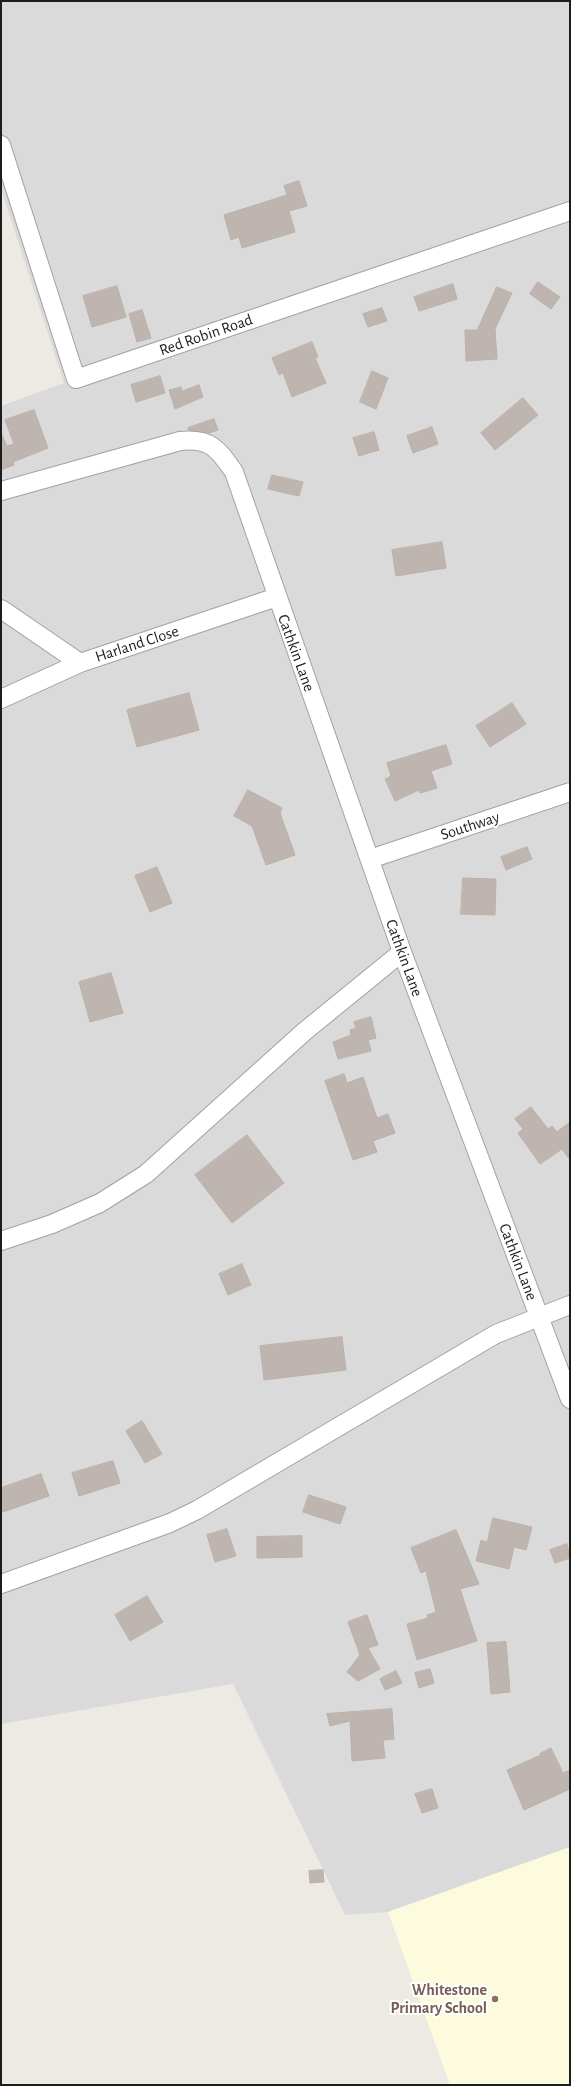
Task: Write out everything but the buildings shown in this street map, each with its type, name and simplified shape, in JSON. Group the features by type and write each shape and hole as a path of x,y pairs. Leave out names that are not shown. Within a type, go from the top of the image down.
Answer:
{"street":[{"name":"Red Robin Road","path":"1,145 76,379 570,211"},
{"name":"Cathkin Lane","path":"1,491 180,441 202,441 212,445 218,450 234,472 242,490 277,597 402,952 570,1399"},
{"name":"Harland Close","path":"1,699 80,663 277,597"},
{"path":"1,609 80,663"},
{"name":"Southway","path":"370,859 570,792"},
{"path":"1,1241 52,1224 100,1203 146,1174 305,1031 402,952"},
{"path":"1,1584 170,1523 197,1510 470,1348 496,1334 538,1316 570,1305"}],"shaded area":[{"path":"1,1 570,1 570,1847 388,1912 345,1915 233,1684 1,1724 1,406 64,383 1,189"},
{"name":"Whitestone Primary School","path":"570,1847 570,2085 450,2085 388,1912"}],"place":[{"name":"Whitestone Primary School","path":"495,1999"}]}
